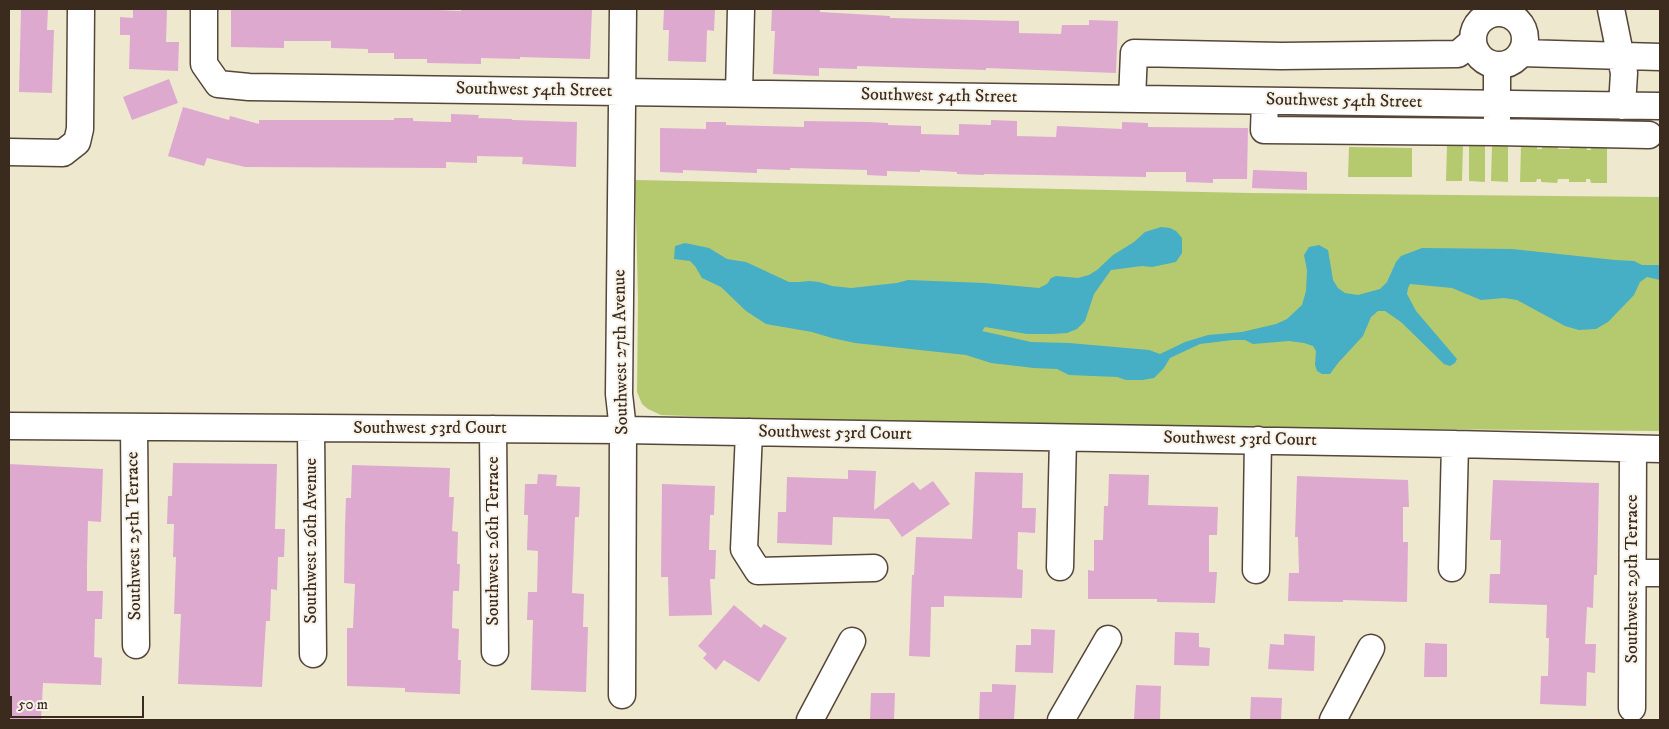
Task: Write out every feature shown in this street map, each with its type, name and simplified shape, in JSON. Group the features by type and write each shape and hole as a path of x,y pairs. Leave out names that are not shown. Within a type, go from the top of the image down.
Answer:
{"street":[{"path":"9,152 63,153 77,142 80,129 81,9"},
{"name":"Southwest 54th Street","path":"204,9 204,64 218,84 249,87 1660,106"},
{"name":"Southwest 27th Avenue","path":"622,9 619,394 624,430 622,694"},
{"path":"740,94 741,9"},
{"path":"1611,9 1624,73 1622,106"},
{"path":"1500,12 1509,14 1517,20 1525,36 1525,45 1521,53 1511,62 1497,65 1488,63 1480,58 1472,42 1476,25 1483,18 1491,14 1500,12"},
{"path":"1132,100 1134,53 1281,56 1458,54 1472,42"},
{"path":"1521,53 1660,57"},
{"path":"1497,65 1497,132"},
{"path":"1265,102 1264,130 1649,135"},
{"name":"Southwest 53rd Court","path":"9,426 624,430 1258,440 1660,449"},
{"name":"Southwest 25th Terrace","path":"134,426 136,645"},
{"name":"Southwest 26th Avenue","path":"311,428 313,654"},
{"name":"Southwest 26th Terrace","path":"493,429 495,652"},
{"path":"748,432 744,549 758,571 874,568"},
{"path":"1060,566 1063,438"},
{"path":"1256,570 1258,440"},
{"path":"1452,568 1455,444"},
{"name":"Southwest 29th Terrace","path":"1632,708 1633,449"},
{"path":"1634,573 1660,573"},
{"path":"1061,720 1108,639"},
{"path":"810,720 852,641"},
{"path":"1333,720 1372,648"}],"green space":[{"path":"1447,145 1463,145 1462,181 1446,181"},
{"path":"1469,145 1485,146 1485,182 1469,181"},
{"path":"1492,145 1508,146 1508,182 1491,181"},
{"path":"1521,146 1537,146 1537,149 1542,149 1542,146 1558,146 1558,149 1570,149 1570,146 1586,146 1587,150 1591,150 1591,147 1607,147 1607,183 1591,183 1590,179 1586,179 1586,182 1569,182 1569,179 1558,179 1557,183 1541,182 1541,179 1537,179 1536,182 1520,182"},
{"path":"1349,147 1412,148 1412,177 1348,177"},
{"path":"635,180 1250,193 1660,197 1660,431 925,425 661,415 642,404 637,392 638,298"}],"water":[{"path":"1161,227 1176,231 1182,238 1182,253 1176,262 1152,267 1142,266 1111,270 1094,294 1085,321 1077,329 1067,333 1052,334 1027,334 985,327 982,331 1031,342 1069,343 1149,350 1160,354 1185,342 1208,335 1242,332 1276,324 1287,319 1302,305 1306,291 1307,270 1304,255 1309,247 1319,245 1328,250 1333,280 1338,288 1345,293 1358,295 1380,289 1387,282 1396,262 1401,256 1422,248 1512,249 1634,261 1642,265 1660,265 1660,280 1647,277 1640,282 1634,295 1608,322 1596,329 1579,330 1565,326 1517,300 1504,298 1481,300 1452,288 1410,284 1407,294 1416,311 1457,359 1450,366 1444,364 1401,322 1385,311 1378,311 1371,317 1363,336 1330,374 1322,374 1317,371 1315,365 1316,351 1313,346 1289,341 1253,344 1245,340 1233,340 1200,344 1170,358 1164,368 1154,378 1126,380 1117,377 1069,375 1057,369 991,363 966,355 855,343 812,332 766,324 746,311 721,287 702,278 690,261 674,259 675,246 685,243 709,248 727,259 746,262 789,282 809,281 851,288 908,280 984,283 1039,288 1056,276 1078,278 1089,275 1145,232"}],"building":[{"path":"21,9 48,9 47,30 54,30 52,93 19,92"},
{"path":"133,9 167,10 166,42 179,42 178,71 129,69 130,35 120,35 120,17 133,18"},
{"path":"231,9 415,9 461,11 461,9 592,9 590,59 520,57 520,59 481,58 481,64 427,63 427,59 394,59 394,53 368,53 368,49 331,48 331,41 284,41 284,48 231,47"},
{"path":"664,9 715,9 714,31 707,30 706,62 668,61 669,30 663,30"},
{"path":"772,9 820,9 820,12 890,16 890,18 1019,21 1019,33 1061,34 1062,25 1089,25 1089,20 1118,21 1116,73 857,66 857,69 819,68 819,76 773,74 775,31 771,31"},
{"path":"169,79 178,103 132,120 123,97"},
{"path":"183,107 229,120 230,116 259,124 259,120 394,120 394,118 413,118 413,121 451,122 451,114 479,115 478,118 577,122 576,167 522,164 523,157 477,156 477,163 446,162 446,168 245,167 207,158 204,166 168,156"},
{"path":"991,120 1017,121 1017,136 1056,137 1057,126 1122,129 1122,122 1148,123 1148,127 1248,128 1247,179 1213,179 1213,183 1186,182 1186,172 1146,172 1146,177 984,175 920,170 920,172 887,171 887,176 867,175 867,170 790,168 790,170 757,169 757,173 683,170 683,173 660,172 660,128 706,129 706,122 726,122 726,125 804,127 804,121 869,122 888,123 888,125 921,126 921,134 959,135 959,124 991,125"},
{"path":"1253,170 1307,172 1307,190 1252,188"},
{"path":"173,463 277,464 275,529 285,529 284,557 278,557 277,590 271,589 270,621 266,621 262,687 178,684 181,614 174,614 176,557 173,557 174,524 167,524 168,496 172,496"},
{"path":"9,464 103,469 101,522 88,521 87,567 87,591 103,591 102,619 95,619 94,657 102,658 101,685 43,683 41,720 9,720"},
{"path":"352,465 450,468 449,497 454,497 452,531 458,532 457,564 460,564 459,591 453,591 452,628 459,629 458,660 461,660 460,694 405,692 405,688 347,686 347,628 353,628 355,584 344,583 346,498 351,498"},
{"path":"848,470 876,471 874,510 913,482 920,490 933,481 950,504 902,537 889,519 833,517 832,545 777,543 778,512 786,512 787,477 848,479"},
{"path":"975,472 1023,473 1022,508 1036,508 1035,533 1018,532 1017,569 1023,570 1022,598 944,596 944,607 931,607 930,657 909,656 912,575 914,575 916,537 972,539"},
{"path":"538,474 557,475 556,486 580,487 579,517 575,517 572,593 584,594 583,627 588,627 586,692 531,690 533,620 527,620 528,592 537,592 538,551 527,550 528,515 524,515 525,484 537,484"},
{"path":"1109,474 1149,475 1148,505 1218,507 1217,535 1209,535 1209,572 1217,572 1215,603 1157,602 1157,599 1088,599 1088,570 1094,571 1094,540 1103,540 1104,506 1108,506"},
{"path":"1297,476 1408,480 1409,507 1403,507 1403,542 1408,542 1407,602 1288,601 1289,573 1299,573 1298,537 1295,537"},
{"path":"1493,480 1599,483 1597,575 1594,575 1593,608 1587,607 1585,644 1596,644 1595,673 1587,672 1586,706 1540,704 1541,676 1548,676 1549,638 1546,638 1547,605 1489,603 1490,574 1500,574 1501,540 1490,540"},
{"path":"662,484 715,486 714,515 710,515 709,550 716,550 715,579 710,579 712,615 669,616 668,577 661,577"},
{"path":"734,605 761,628 764,624 787,638 759,682 724,660 716,670 703,658 707,654 698,646"},
{"path":"1031,629 1055,630 1053,673 1015,672 1016,645 1031,645"},
{"path":"1175,632 1199,633 1199,647 1210,648 1209,666 1174,665"},
{"path":"1284,634 1315,636 1314,671 1268,669 1270,644 1284,645"},
{"path":"1425,643 1447,644 1447,677 1424,677"},
{"path":"992,684 1016,685 1014,720 979,720 980,692 992,692"},
{"path":"1136,685 1161,686 1160,720 1134,720"},
{"path":"871,693 895,693 894,720 870,720"},
{"path":"1251,697 1282,698 1281,720 1250,720"}]}
